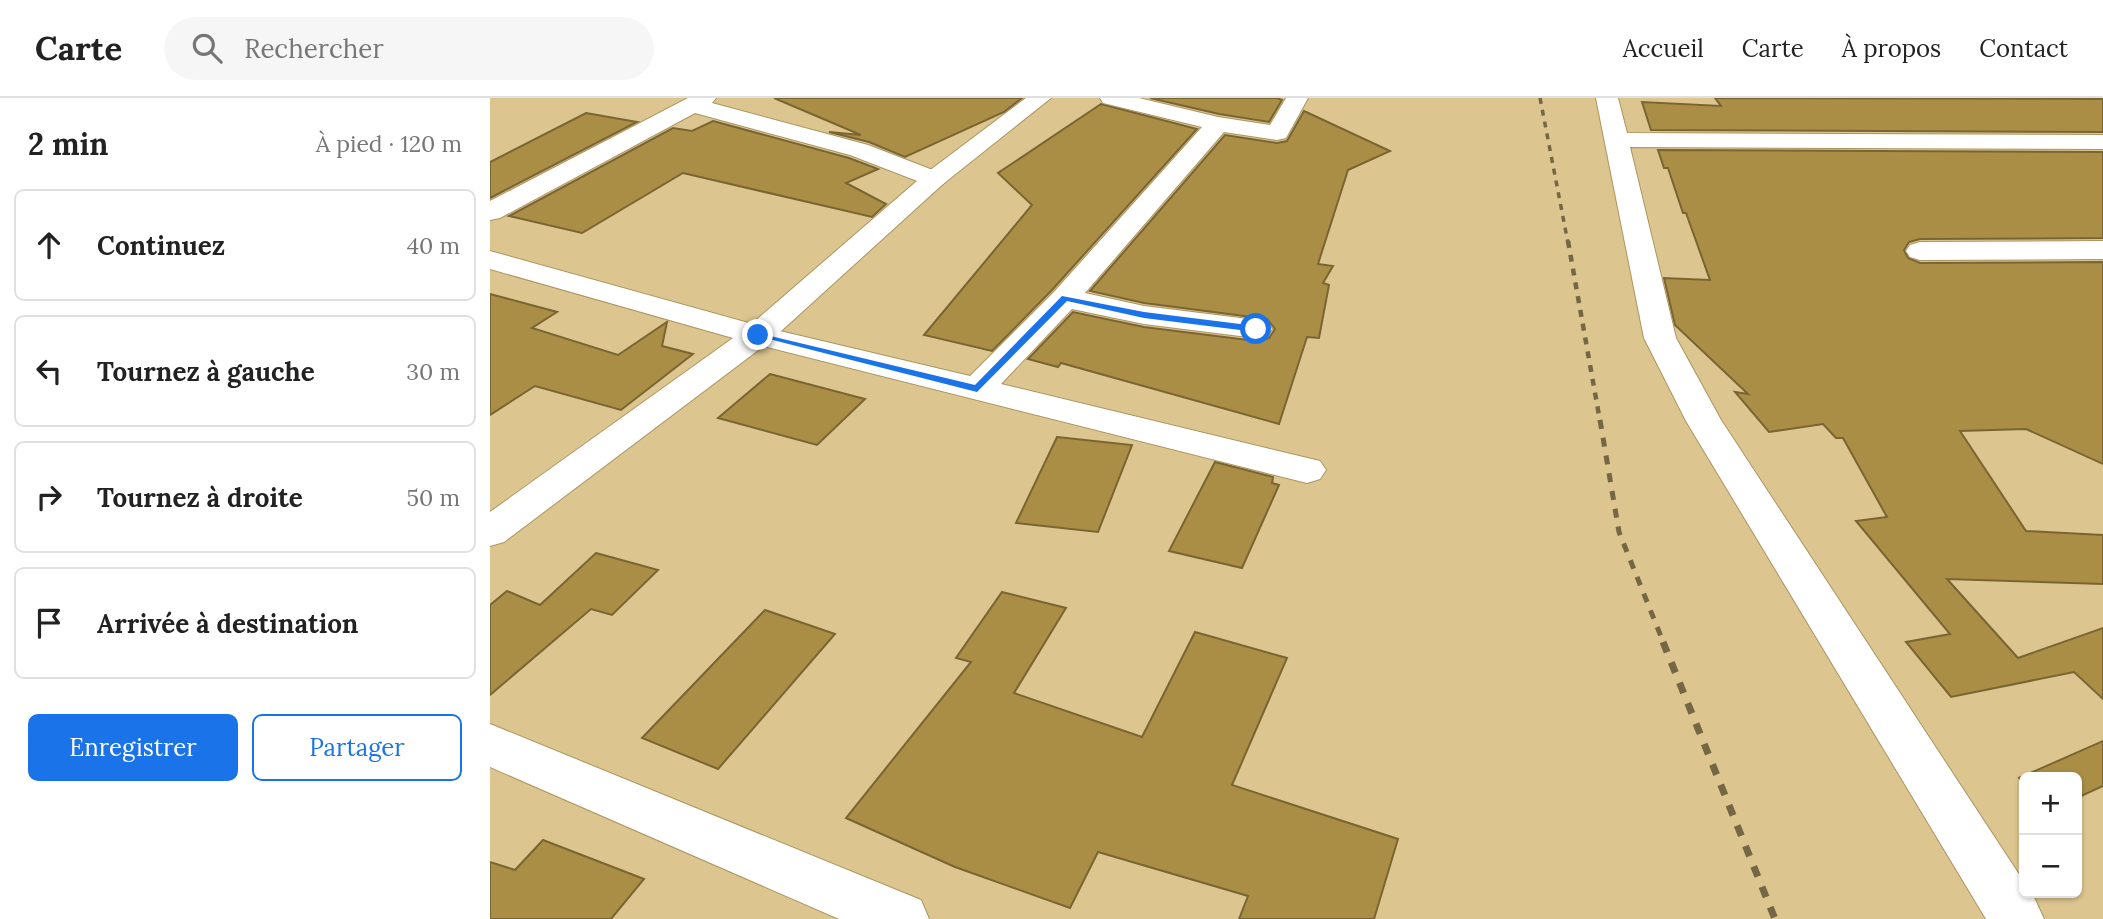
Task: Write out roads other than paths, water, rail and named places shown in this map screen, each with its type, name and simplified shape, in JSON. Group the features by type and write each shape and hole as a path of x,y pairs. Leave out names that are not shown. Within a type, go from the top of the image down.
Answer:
{"street":[{"path":"490,532 758,335 934,178 1040,98"},
{"path":"1111,98 1218,124 1278,133 1297,98"},
{"path":"1607,98 1660,338 1704,421 2017,919"},
{"path":"490,212 698,101 859,150 934,178"},
{"path":"977,389 1065,298 1218,124"},
{"path":"1617,140 2103,142"},
{"path":"1920,251 2103,250"},
{"path":"490,260 758,335 1307,470"},
{"path":"1065,298 1144,315 1256,329"},
{"path":"490,745 902,919"}],"railway":[{"path":"1540,98 1568,243"},
{"path":"1568,241 1600,421"},
{"path":"1600,420 1619,532 1664,644"},
{"path":"1663,642 1775,919"}]}
